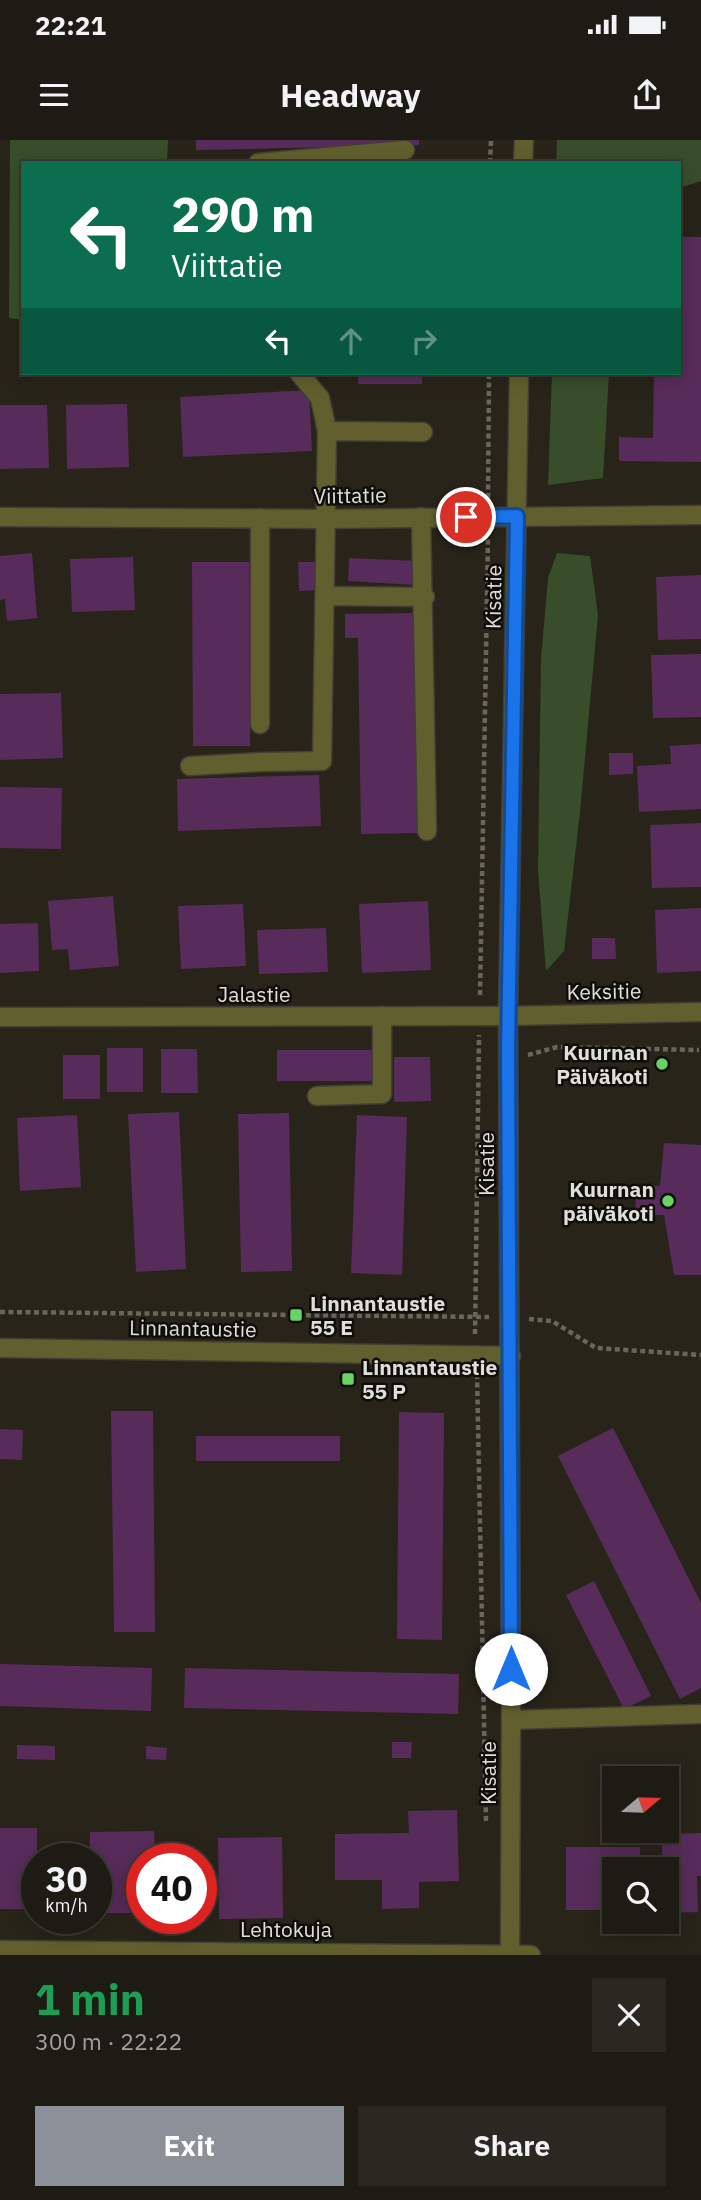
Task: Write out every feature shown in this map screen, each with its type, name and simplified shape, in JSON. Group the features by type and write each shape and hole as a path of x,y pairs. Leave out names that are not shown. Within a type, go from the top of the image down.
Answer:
{"street":[{"path":"523,161 524,140"},
{"path":"281,161 405,150"},
{"path":"190,766 322,761 327,431 320,398 301,375"},
{"name":"Kisatie","path":"510,1955 511,1356 508,1048 519,375"},
{"path":"327,431 423,432"},
{"name":"Viittatie","path":"0,517 325,519 701,515"},
{"path":"422,517 427,831"},
{"path":"260,518 260,724"},
{"path":"325,596 425,597"},
{"name":"Keksitie","path":"509,1016 701,1012"},
{"path":"317,1096 382,1094 382,1016"},
{"name":"Jalastie","path":"0,1017 509,1016"},
{"name":"Linnantaustie","path":"0,1348 511,1356"},
{"path":"511,1720 701,1714"},
{"name":"Lehtokuja","path":"0,1950 531,1955"}],"path":[{"path":"490,161 491,140"},
{"path":"486,1822 475,1317 489,375"},
{"path":"479,1036 525,1056 557,1047 699,1050"},
{"path":"0,1312 510,1317 552,1321 596,1348 701,1355"}],"green space":[{"path":"10,140 168,140 167,161 21,161 21,320 9,318"},
{"path":"557,140 701,140 701,181 681,187 681,161 556,161"},
{"path":"552,375 609,375 603,478 548,485"},
{"path":"557,553 590,556 598,615 564,951 546,971 538,871 541,659 548,578"}],"building":[{"path":"196,140 419,140 419,145 196,150"},
{"path":"681,237 701,237 701,462 619,461 619,437 653,438 654,375 681,375"},
{"path":"358,375 422,375 422,384 358,384"},
{"path":"309,390 312,451 183,457 180,397"},
{"path":"127,404 129,467 67,469 66,405"},
{"path":"0,405 47,405 49,468 0,469"},
{"path":"32,553 37,618 7,621 5,599 0,600 0,556"},
{"path":"133,557 135,610 72,612 70,559"},
{"path":"349,558 417,561 416,585 348,581"},
{"path":"192,562 249,562 250,746 193,746"},
{"path":"298,562 317,562 318,590 299,591"},
{"path":"701,575 701,639 658,640 656,577"},
{"path":"415,613 418,833 361,834 358,638 345,638 345,614"},
{"path":"701,654 701,717 653,718 651,655"},
{"path":"61,693 63,758 0,760 0,694"},
{"path":"701,744 701,809 639,812 637,766 671,764 670,746"},
{"path":"609,753 633,753 633,774 609,775"},
{"path":"319,775 321,826 178,831 177,779"},
{"path":"0,787 62,788 61,849 0,848"},
{"path":"701,823 701,887 652,888 650,825"},
{"path":"113,896 119,966 70,970 68,949 52,950 48,901"},
{"path":"428,901 431,970 362,973 359,904"},
{"path":"243,904 246,966 181,969 178,906"},
{"path":"701,908 701,971 657,973 655,910"},
{"path":"38,923 39,971 0,973 0,924"},
{"path":"326,928 328,972 259,974 257,930"},
{"path":"592,938 615,938 616,959 592,959"},
{"path":"107,1048 143,1048 143,1092 107,1092"},
{"path":"161,1049 197,1049 198,1093 161,1093"},
{"path":"277,1050 373,1050 373,1081 277,1081"},
{"path":"63,1055 100,1055 100,1099 63,1099"},
{"path":"394,1057 430,1057 431,1101 394,1102"},
{"path":"179,1112 186,1269 136,1272 128,1114"},
{"path":"289,1113 292,1271 241,1272 238,1114"},
{"path":"77,1115 81,1187 20,1191 17,1118"},
{"path":"357,1115 407,1117 402,1275 351,1273"},
{"name":"Kuurnan päiväkoti","path":"664,1143 701,1145 701,1275 674,1275 664,1215 636,1216 635,1185 660,1186"},
{"path":"111,1411 153,1411 155,1632 114,1632"},
{"path":"399,1412 444,1413 442,1640 397,1639"},
{"path":"613,1428 701,1603 701,1688 680,1699 558,1456"},
{"path":"0,1429 23,1430 22,1460 0,1459"},
{"path":"196,1436 340,1436 340,1461 196,1461"},
{"path":"594,1581 651,1696 624,1709 566,1595"},
{"path":"0,1664 152,1668 151,1711 0,1706"},
{"path":"185,1668 459,1674 458,1714 184,1708"},
{"path":"392,1742 412,1742 411,1758 392,1758"},
{"path":"17,1745 55,1746 55,1760 17,1759"},
{"path":"146,1746 167,1748 166,1760 146,1759"},
{"path":"457,1810 459,1881 419,1882 419,1908 382,1909 382,1880 335,1880 335,1834 409,1833 408,1811"},
{"path":"0,1828 37,1828 37,1843 21,1843 21,1909 0,1909"},
{"path":"154,1831 154,1843 126,1843 126,1913 112,1913 112,1843 90,1843 90,1832"},
{"path":"701,1833 701,1876 697,1876 698,1912 679,1913 679,1857 662,1857 662,1843 679,1843 679,1834"},
{"path":"282,1837 283,1918 219,1919 218,1838"},
{"path":"566,1847 640,1847 640,1857 602,1857 602,1910 566,1910"}],"place":[{"name":"Kuurnan Päiväkoti","path":"662,1064"},
{"name":"Kuurnan päiväkoti","path":"668,1201"},
{"name":"Linnantaustie 55 E","path":"296,1315"},
{"name":"Linnantaustie 55 P","path":"348,1379"}],"route":[{"path":"466,517 517,516 508,1048 511,1669"}]}
